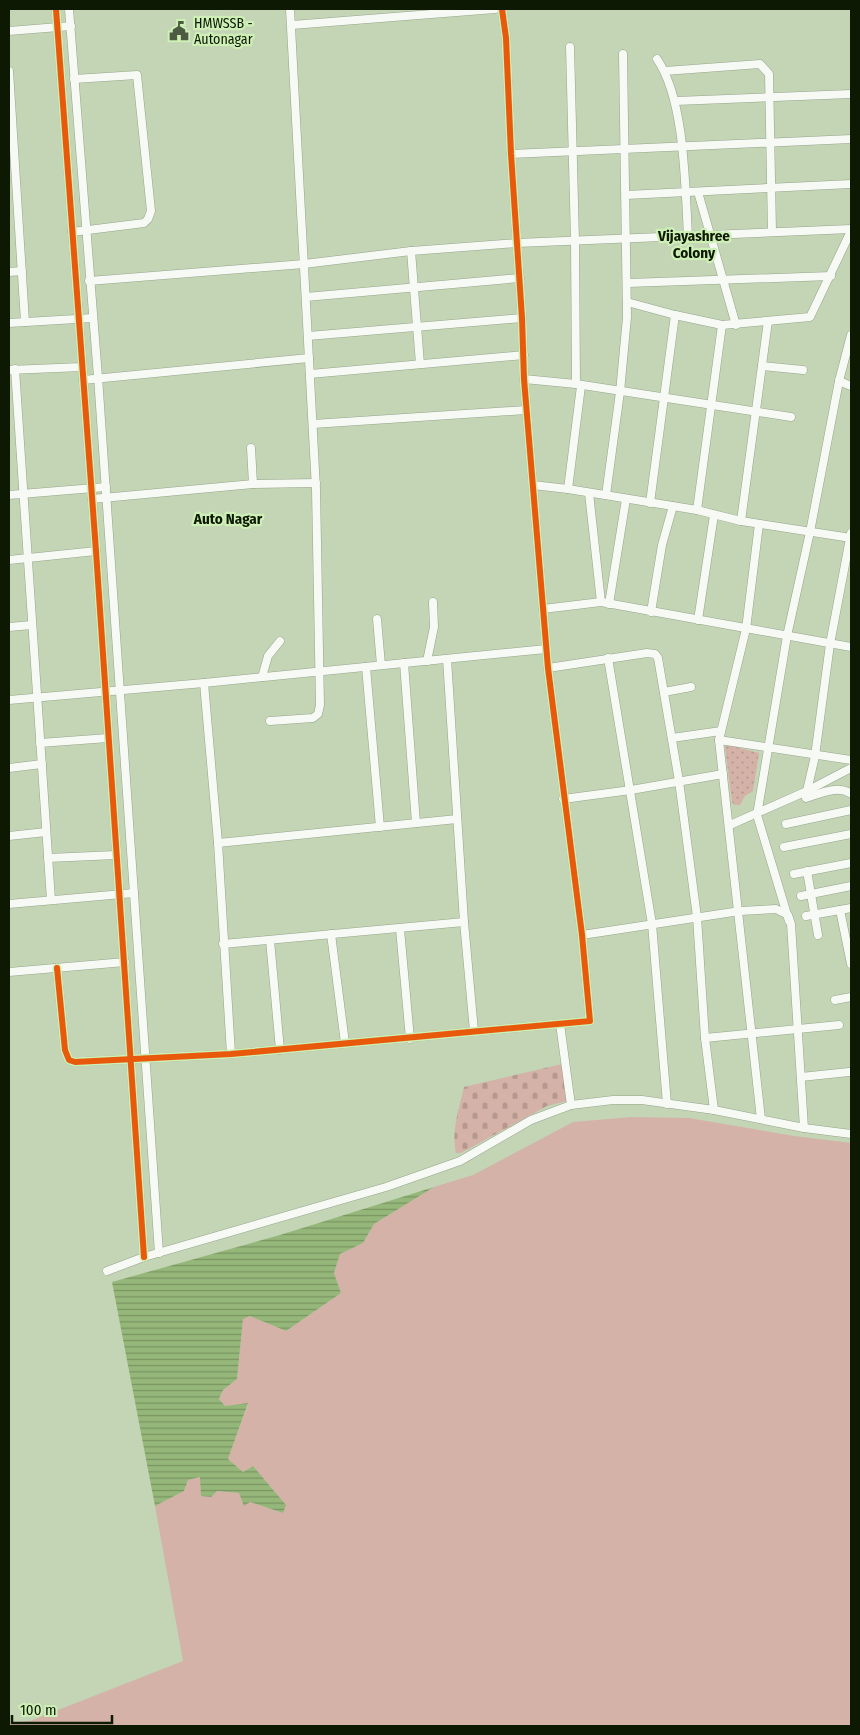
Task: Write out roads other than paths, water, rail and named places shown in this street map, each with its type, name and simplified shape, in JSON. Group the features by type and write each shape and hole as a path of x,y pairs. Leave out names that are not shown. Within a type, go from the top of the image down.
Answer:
{"street":[{"path":"56,9 132,1059 144,1257"},
{"path":"69,9 106,487 144,1058 159,1253"},
{"path":"270,720 313,718 318,714 321,671 316,483 290,9"},
{"path":"292,25 495,9"},
{"path":"57,968 65,1050 69,1060 75,1062 230,1054 590,1021 582,935 563,800 546,649 526,410 506,38 502,9"},
{"path":"9,31 70,26"},
{"path":"568,488 578,385 570,47"},
{"path":"606,495 620,392 628,283 624,150 624,54"},
{"path":"657,59 665,71 676,101 686,193 688,236"},
{"path":"665,71 760,64 769,74 772,232"},
{"path":"9,71 12,176 18,222 25,322"},
{"path":"72,232 144,222 148,219 151,211 137,75 74,79"},
{"path":"676,101 769,95 851,94"},
{"path":"511,154 851,139"},
{"path":"626,195 851,184"},
{"path":"698,192 736,325"},
{"path":"9,222 18,222"},
{"path":"89,281 304,264 411,251 517,243 851,230 831,276 810,317 736,325 722,324 675,315 627,302"},
{"path":"411,251 420,364"},
{"path":"9,272 22,271"},
{"path":"628,283 831,276"},
{"path":"306,297 520,278"},
{"path":"650,503 675,315"},
{"path":"9,323 92,318"},
{"path":"308,336 522,318"},
{"path":"741,521 768,321"},
{"path":"697,510 722,324"},
{"path":"804,1128 799,1029 789,921 757,815 766,748 786,636 810,532 839,381 851,335"},
{"path":"310,374 524,354"},
{"path":"83,380 98,377 309,358"},
{"path":"762,366 803,370"},
{"path":"51,900 19,424 12,370 82,367"},
{"path":"524,379 578,385 791,417"},
{"path":"839,381 851,386"},
{"path":"313,424 526,410"},
{"path":"9,424 19,424"},
{"path":"251,448 253,484"},
{"path":"92,499 253,484 316,483"},
{"path":"533,485 568,488 697,510 758,524 851,536 830,644 815,756 806,794"},
{"path":"9,495 106,487"},
{"path":"589,493 605,603"},
{"path":"605,603 626,499"},
{"path":"651,612 662,545 673,506"},
{"path":"698,620 714,515"},
{"path":"758,524 746,629 720,736 761,1119"},
{"path":"9,560 96,551"},
{"path":"427,661 434,627 433,602"},
{"path":"543,609 605,603 851,647"},
{"path":"377,619 381,665"},
{"path":"9,627 32,625"},
{"path":"262,677 268,656 280,641"},
{"path":"9,700 204,683 546,649"},
{"path":"548,668 608,658 655,654 658,658 679,781 697,917 705,1038 714,1110"},
{"path":"608,658 652,924 667,1104"},
{"path":"446,659 464,922 474,1031"},
{"path":"404,663 416,823"},
{"path":"366,667 380,827"},
{"path":"204,683 218,843 230,1054"},
{"path":"664,692 691,687"},
{"path":"672,738 720,736 766,748 851,760"},
{"path":"40,743 108,738"},
{"path":"9,768 42,764"},
{"path":"730,825 806,794 851,768"},
{"path":"563,800 723,774"},
{"path":"806,794 833,790 845,790 851,794"},
{"path":"786,824 851,810"},
{"path":"218,843 457,819"},
{"path":"9,836 46,832"},
{"path":"784,847 851,834"},
{"path":"48,858 116,855"},
{"path":"794,874 851,863"},
{"path":"807,871 811,894 811,916 818,934"},
{"path":"801,896 851,886"},
{"path":"9,904 134,893"},
{"path":"811,916 851,908"},
{"path":"582,935 740,911 776,909 783,911 789,921"},
{"path":"840,910 851,964"},
{"path":"223,944 464,922"},
{"path":"400,929 410,1038"},
{"path":"331,934 344,1043"},
{"path":"270,940 280,1050"},
{"path":"9,972 125,962"},
{"path":"834,1000 851,997"},
{"path":"560,1024 571,1105"},
{"path":"705,1038 839,1025"},
{"path":"801,1077 849,1072"},
{"path":"107,1271 144,1257 386,1187 460,1161 531,1120 571,1105 613,1100 642,1100 714,1110 804,1128 851,1134"}],"place":[{"name":"HMWSSB - Autonagar","path":"179,31"}],"district":[{"name":"Vijayashree Colony","path":"694,244"},
{"name":"Auto Nagar","path":"228,519"}]}
